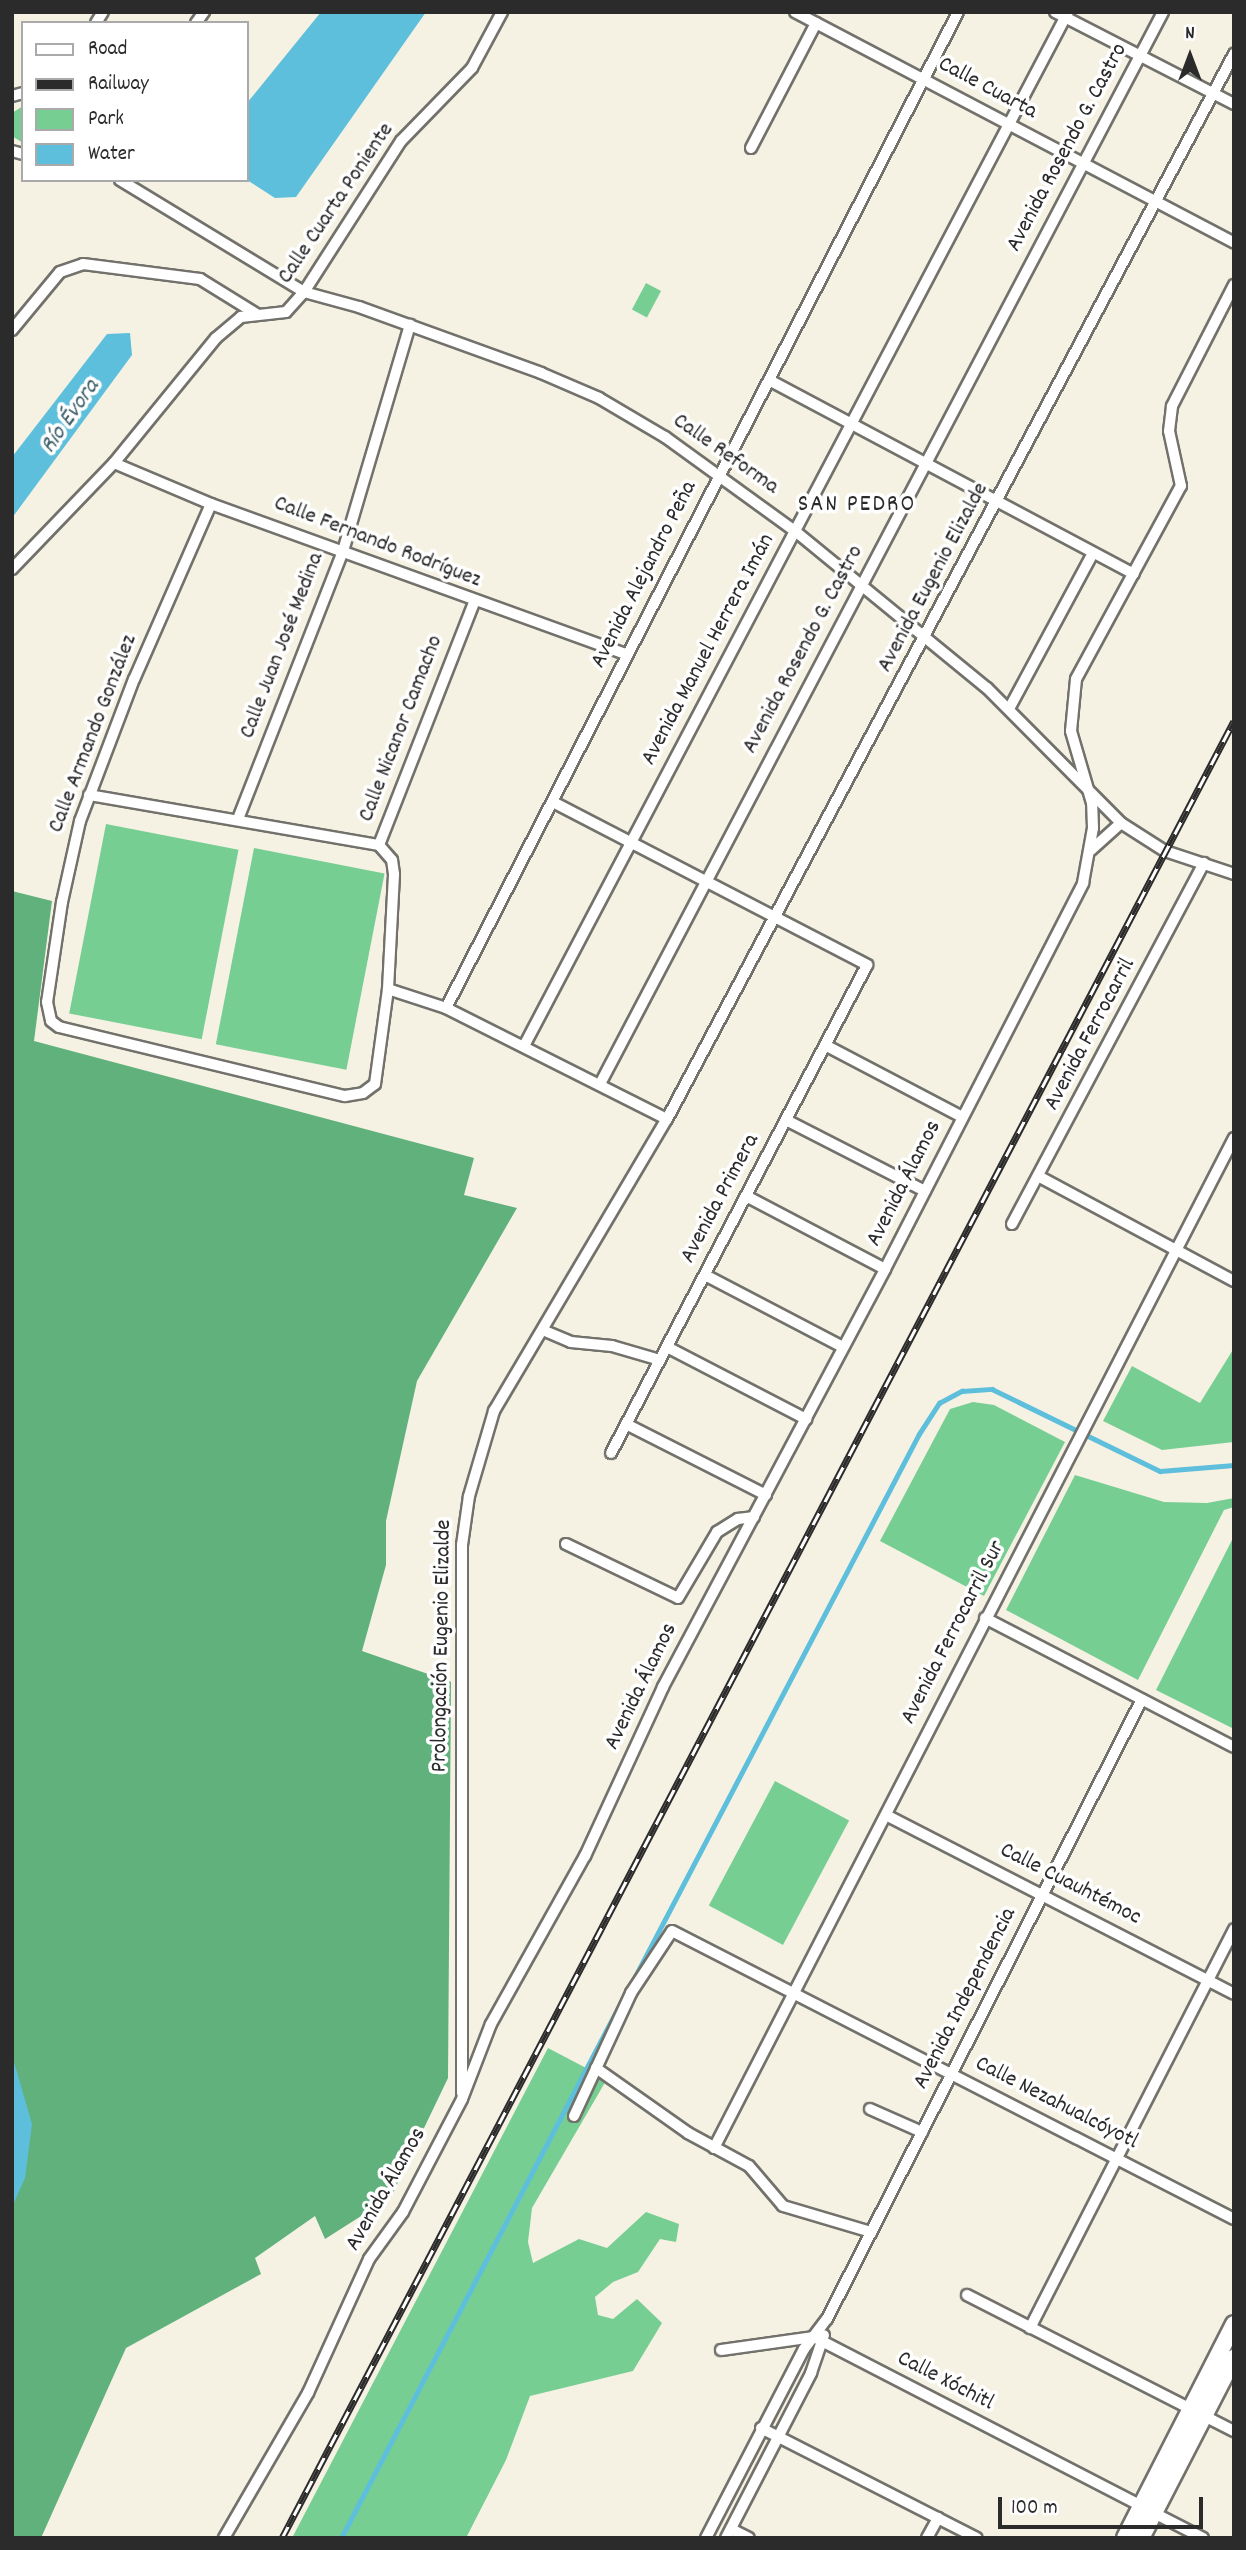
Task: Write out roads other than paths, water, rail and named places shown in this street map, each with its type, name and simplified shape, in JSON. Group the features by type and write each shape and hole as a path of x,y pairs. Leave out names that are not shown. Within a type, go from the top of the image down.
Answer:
{"street":[{"name":"Calle Cuarta Poniente","path":"12,569 114,463 216,338 241,317 286,312 304,292 401,141 472,68 502,12"},
{"name":"Calle Cuarta","path":"795,12 1234,242"},
{"name":"Avenida Alejandro Peña","path":"446,1008 958,12"},
{"name":"Avenida Rosendo G. Castro","path":"600,1084 705,879 862,587 1164,12"},
{"path":"1063,14 1234,104"},
{"name":"Avenida Manuel Herrera Imán","path":"524,1046 1009,124 1063,14"},
{"path":"751,148 816,23"},
{"name":"Avenida Eugenio Elizalde","path":"667,1119 774,915 926,639 1234,54"},
{"name":"Calle Reforma","path":"123,182 263,270 304,292 410,325 599,398 721,474 795,531 1009,709 1121,823 1165,851 1234,874"},
{"path":"12,330 60,272 83,264 200,279 258,315"},
{"path":"1087,786 1071,731 1076,679 1181,486 1169,431 1172,406 1234,285"},
{"name":"Calle Juan José Medina","path":"238,819 343,551 410,325"},
{"path":"769,380 1134,575"},
{"name":"Calle Fernando Rodríguez","path":"114,463 211,504 474,602 628,655"},
{"name":"Calle Armando González","path":"211,504 134,679 89,795 70,860 47,1002 51,1021 59,1027 345,1096"},
{"path":"1009,709 1093,553"},
{"name":"Calle Nicanor Camacho","path":"345,1096 363,1093 375,1084 388,989 394,874 392,860 379,845 474,602"},
{"name":"Avenida Álamos","path":"224,2538 308,2393 369,2259 403,2212 462,2099 491,2024 585,1856 663,1687 885,1269 1083,883 1091,850 1087,786"},
{"path":"89,795 379,845"},
{"path":"553,802 774,915"},
{"path":"1091,850 1121,823"},
{"name":"Avenida Ferrocarril","path":"1012,1224 1204,863"},
{"name":"Avenida Primera","path":"611,1453 867,965 774,915"},
{"path":"388,989 446,1008 667,1119"},
{"path":"825,1045 962,1117"},
{"name":"Prolongación Eugenio Elizalde","path":"462,2099 465,1516 494,1411 545,1331 667,1119"},
{"path":"786,1120 925,1191"},
{"name":"Avenida Ferrocarril Sur","path":"714,2148 1073,1446 1234,1138"},
{"path":"1038,1177 1234,1281"},
{"path":"746,1196 885,1269"},
{"path":"705,1275 843,1347"},
{"path":"545,1331 571,1342 612,1346 660,1360"},
{"path":"667,1347 806,1419"},
{"path":"626,1424 766,1495"},
{"path":"566,1544 678,1598 717,1532 738,1519 754,1517"},
{"path":"985,1618 1234,1747"},
{"name":"Avenida Independencia","path":"729,2533 778,2437 827,2319 1142,1699"},
{"name":"Calle Cuauhtémoc","path":"886,1815 1234,1994"},
{"path":"1030,2328 1234,1929"},
{"name":"Calle Nezahualcóyotl","path":"596,2068 631,1993 672,1931 1234,2219"},
{"path":"574,2116 596,2068 714,2148 750,2166 783,2206 871,2232"},
{"path":"870,2109 922,2132"},
{"path":"967,2295 1234,2431"},
{"path":"1125,2538 1148,2509 1197,2412 1234,2324"},
{"path":"721,2350 818,2340"},
{"name":"Avenida Independencia","path":"706,2538 761,2428 818,2340"},
{"name":"Calle Xóchitl","path":"818,2340 1203,2538"},
{"path":"1197,2412 1234,2358"},
{"path":"761,2428 977,2538"},
{"path":"1141,2538 1148,2509"},
{"path":"927,2538 938,2518"},
{"path":"729,2533 749,2538"}],"water":[{"path":"321,12 426,12 296,197 275,198 248,181 248,102"},
{"name":"Río Évora","path":"130,333 132,355 12,518 12,457 107,334"},
{"path":"12,2055 32,2124 25,2178 13,2205 12,2223"}],"waterway":[{"path":"629,1988 919,1434 939,1403 962,1391 992,1389 1160,1471 1234,1465"},
{"path":"341,2538 621,2002"}],"railway":[{"path":"282,2538 1234,721"}],"district":[{"name":"SAN PEDRO","path":"857,506"}]}
